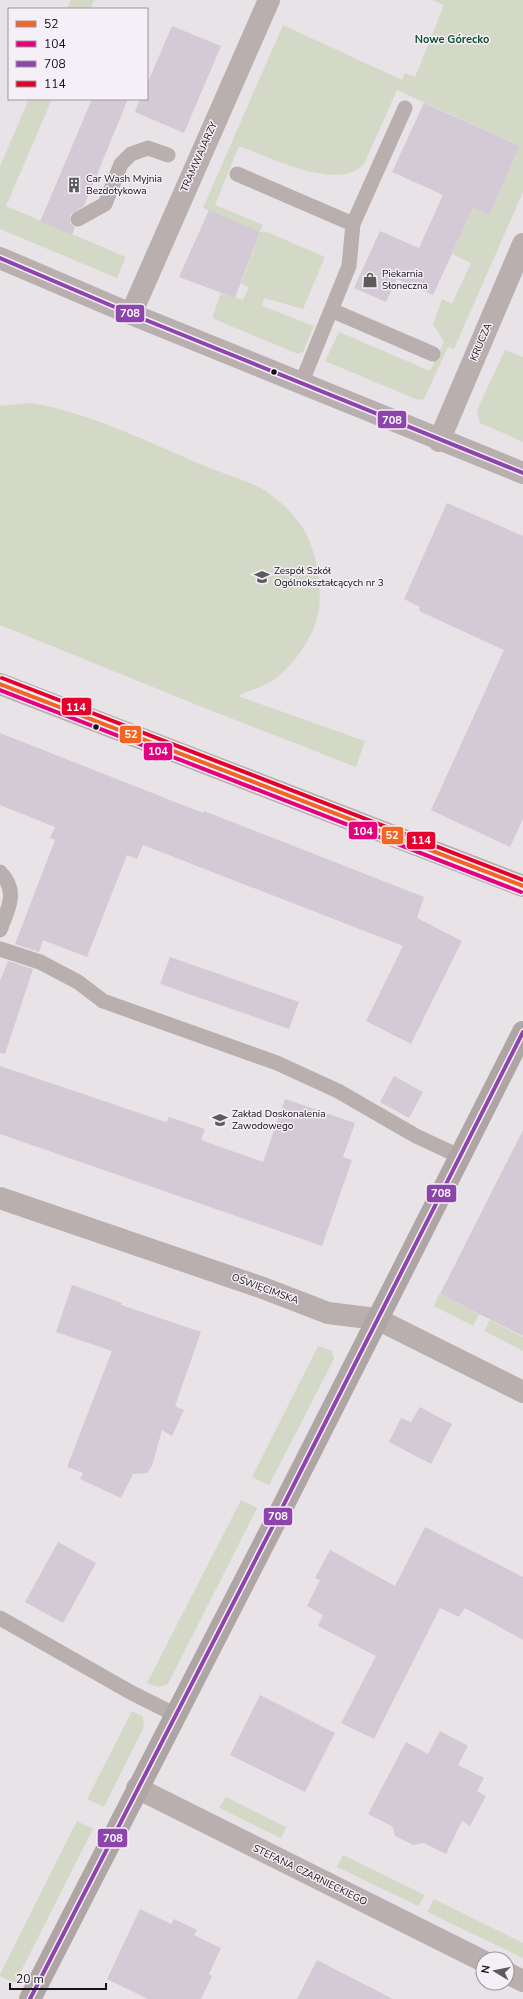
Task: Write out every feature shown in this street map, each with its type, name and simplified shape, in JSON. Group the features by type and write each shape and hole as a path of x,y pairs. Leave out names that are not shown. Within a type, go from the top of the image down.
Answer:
{"street":[{"name":"TRAMWAJARZY","path":"131,314 181,161 269,0"},
{"name":"KRUCZA","path":"439,441 523,244"},
{"path":"0,258 131,314 523,474"},
{"path":"0,684 523,886"},
{"path":"30,1999 461,1157 523,1032"},
{"name":"OŚWIĘCIMSKA","path":"0,1198 263,1288 328,1313 377,1319 523,1392"},
{"name":"STEFANA CZARNIECKIEGO","path":"137,1788 475,1957"}],"lane":[{"path":"301,384 349,266 353,224 405,108"},
{"path":"78,219 105,204 121,164 131,154 148,148 181,161"},
{"path":"237,174 353,224"},
{"path":"331,310 433,354"},
{"path":"0,872 8,880 12,899 0,930"},
{"path":"0,949 40,962 78,982 103,1001 276,1063 331,1088 416,1136 461,1157"},
{"path":"0,1618 132,1693 176,1714"}],"green space":[{"path":"71,0 94,0 90,8 67,8"},
{"path":"432,0 523,0 523,192 454,349 448,347 424,399 418,400 325,361 339,332 430,371 444,342 433,324 442,299 452,304 471,263 452,254 473,208 489,215 520,146 397,90 364,164 352,172 338,175 321,174 303,170 239,146 215,205 263,225 260,232 267,232 325,257 303,309 264,298 262,306 314,326 303,352 298,354 214,319 213,315 221,293 243,300 249,287 241,284 260,233 203,208 283,25 402,80 405,73 415,77 444,5"},
{"path":"29,100 52,100 6,206 126,257 117,278 0,229 0,166"},
{"path":"505,350 523,357 523,442 480,423 477,410"},
{"path":"28,403 50,407 95,420 212,469 245,481 267,492 291,513 303,528 316,561 320,587 320,600 316,622 304,647 294,661 281,674 274,680 261,687 238,696 365,741 356,767 197,705 0,625 0,406"},
{"path":"439,1294 479,1314 473,1326 434,1306"},
{"path":"490,1320 523,1337 523,1351 484,1331"},
{"path":"318,1346 332,1351 334,1359 269,1485 252,1477"},
{"path":"241,1500 257,1508 168,1684 157,1686 147,1683"},
{"path":"132,1711 143,1717 144,1727 104,1807 87,1799"},
{"path":"226,1797 286,1827 281,1838 219,1808"},
{"path":"77,1821 93,1829 15,1983 0,1976 0,1974"},
{"path":"343,1855 425,1895 418,1906 337,1867"},
{"path":"434,1899 523,1943 523,1958 515,1954 515,1951 508,1951 427,1912"}],"building":[{"path":"172,26 221,46 184,133 135,112 140,100 148,100 148,82"},
{"name":"Car Wash Myjnia Bezdotykowa","path":"92,100 128,100 84,206 70,215 70,223 75,227 72,235 40,222"},
{"path":"424,103 520,146 489,215 473,208 433,295 397,279 386,302 354,288 380,231 419,248 443,195 392,172"},
{"path":"209,210 260,232 235,298 179,277"},
{"path":"447,503 523,536 523,819 510,847 431,810 504,650 419,611 420,607 404,599"},
{"path":"0,733 203,813 204,811 424,897 417,918 462,941 411,1044 366,1021 403,946 143,845 137,859 127,855 87,957 43,940 39,952 15,944 55,840 50,838 55,827 0,805"},
{"path":"170,957 299,1002 289,1029 160,984"},
{"path":"8,961 33,969 5,1054 0,1053 0,981"},
{"path":"0,1066 166,1122 169,1117 205,1129 201,1140 263,1162 285,1099 355,1123 343,1157 352,1160 322,1246 0,1134"},
{"path":"394,1076 423,1092 409,1118 380,1102"},
{"path":"523,1130 523,1336 440,1294"},
{"path":"72,1285 122,1303 121,1305 201,1332 175,1406 184,1410 172,1436 162,1430 152,1466 147,1473 133,1474 121,1498 80,1479 83,1473 67,1467 112,1351 56,1332"},
{"path":"420,1407 452,1424 431,1464 389,1442 401,1418 411,1422"},
{"path":"425,1527 523,1577 523,1640 465,1608 459,1617 440,1608 374,1739 341,1723 376,1656 318,1626 323,1615 307,1606 320,1580 315,1578 330,1550 395,1586"},
{"path":"58,1542 96,1563 63,1623 25,1602"},
{"path":"260,1695 335,1733 305,1792 230,1755"},
{"path":"440,1731 468,1746 458,1765 484,1778 477,1791 486,1796 470,1826 462,1821 446,1854 424,1843 413,1845 395,1836 393,1827 368,1814 406,1742 428,1754"},
{"path":"140,1909 171,1924 174,1919 197,1930 194,1935 221,1948 209,1974 212,1976 201,1999 148,1999 107,1979"},
{"path":"317,1960 393,1999 297,1999"}],"transit line":[{"name":"708","path":"0,258 131,314 523,473"},
{"name":"114","path":"2,678 523,880"},
{"name":"52","path":"0,684 523,886"},
{"name":"104","path":"0,690 521,892"},
{"name":"708","path":"30,1999 279,1514 523,1032"}],"place":[{"name":"Car Wash Myjnia Bezdotykowa","path":"74,185"},
{"name":"Piekarnia Słoneczna","path":"370,280"},
{"name":"Zespół Szkół Ogólnokształcących nr 3","path":"262,577"},
{"name":"Zakład Doskonalenia Zawodowego","path":"220,1120"}],"district":[{"name":"Nowe Górecko","path":"452,39"}]}
